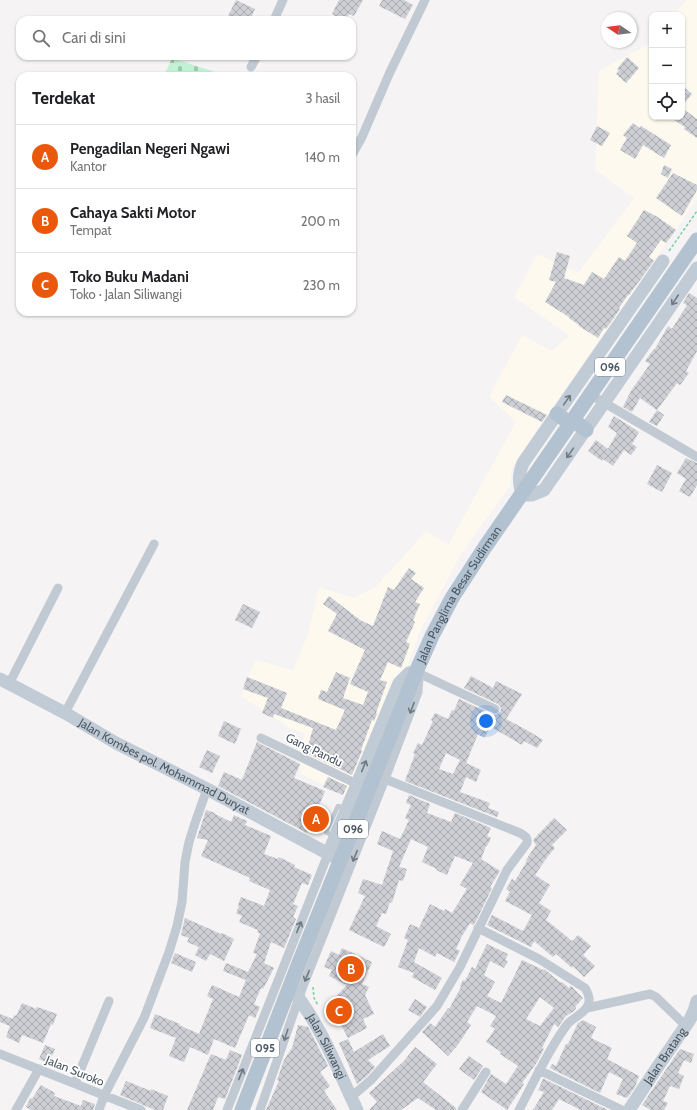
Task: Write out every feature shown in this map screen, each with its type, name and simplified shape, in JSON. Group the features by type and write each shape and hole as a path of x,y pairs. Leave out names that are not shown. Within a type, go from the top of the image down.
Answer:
{"main road":[{"name":"Jalan Panglima Besar Sudirman","path":"294,992 327,910 334,857 353,812 380,777 386,731 416,672 432,636 457,590 485,547 695,247"},
{"path":"557,414 586,430"},
{"name":"095","path":"242,1110 294,992"}],"street":[{"path":"276,16 283,0"},
{"path":"356,148 390,72 425,0"},
{"path":"251,67 254,60"},
{"path":"662,261 523,463 520,470 519,481 522,494 532,495 544,490 697,268"},
{"path":"591,395 697,457"},
{"path":"65,714 154,544"},
{"path":"5,682 58,588"},
{"path":"416,672 495,710"},
{"path":"260,1110 294,992 309,971 327,910 380,777 418,692 419,676 416,672"},
{"name":"Jalan Kombes pol. Mohammad Duryat","path":"5,682 116,743 207,789 334,857"},
{"path":"353,812 357,784 386,731"},
{"name":"Gang Pandu","path":"261,738 357,784"},
{"path":"351,1097 371,1080 437,1006 460,967 507,870 527,844 527,838 520,833 380,777"},
{"path":"99,1110 104,1096 144,1018 169,952 177,926 182,902 185,862 189,842 207,789"},
{"path":"227,1110 334,857"},
{"path":"478,928 539,959 585,988 589,999 587,1008"},
{"name":"Jalan Siliwangi","path":"294,992 315,1022 357,1110"},
{"path":"518,1110 539,1070 566,1025 587,1008 650,994 656,997 686,1026"},
{"path":"75,1083 109,1001"},
{"name":"Jalan Bratang","path":"629,1110 677,1037 686,1026 694,1013 696,1004"},
{"name":"Jalan Suroko","path":"0,1054 141,1110"},
{"path":"16,1110 39,1069"},
{"path":"539,1070 622,1110"},
{"path":"462,1110 486,1072"}],"lane":[{"path":"341,840 326,832 338,806 353,812"}],"path":[{"path":"662,261 697,211"},
{"path":"309,971 318,975 313,988 314,998 320,1009"}],"shaded area":[{"path":"686,0 697,0 697,199 537,430 512,468 510,486 461,554 422,627 407,666 396,677 347,797 301,774 299,755 305,733 291,729 241,696 255,660 293,670 308,634 319,587 353,598 376,587 426,531 448,545 516,422 489,397 522,335 551,351 570,336 514,297 538,254 578,273 634,198 595,169 599,71 649,44 649,120 685,120 685,12 676,12"}],"green space":[{"path":"171,60 178,60 215,72 166,72"}],"building":[{"path":"236,0 255,9 252,16 228,16"},
{"path":"339,0 363,0 354,16 349,14 348,16 335,16 332,14"},
{"path":"382,0 404,0 413,5 405,19 379,6"},
{"path":"627,57 639,68 626,83 616,74 619,70 617,69"},
{"path":"685,88 692,94 685,102"},
{"path":"685,110 697,119 697,138 684,129 685,127 674,120 685,120"},
{"path":"633,123 640,128 641,126 671,145 664,158 643,145 635,159 620,150 627,138 623,135"},
{"path":"597,126 610,133 602,146 590,140"},
{"path":"664,165 672,169 668,178 661,174"},
{"path":"673,173 697,185 697,190 682,216 656,198"},
{"path":"644,210 656,216 676,230 666,243 661,240 649,257 654,261 598,338 545,302 556,282 549,280 557,252 570,256 564,278 584,285 592,272 604,279 619,257 625,261 637,243 627,236"},
{"path":"689,293 697,298 697,351 686,371 689,373 680,385 677,383 657,410 640,398 632,412 623,407 631,391 650,364 645,361 655,349 668,326 672,329 687,305 683,303"},
{"path":"506,395 547,415 542,422 502,402"},
{"path":"657,410 664,415 657,426 649,422"},
{"path":"614,416 639,432 632,444 637,447 631,455 624,450 613,466 603,459 602,461 588,451 596,440 608,449 617,433 608,427"},
{"path":"686,458 697,463 697,485 690,497 679,491 686,479 677,473"},
{"path":"657,465 672,473 662,492 647,484"},
{"path":"409,568 416,573 411,579 424,588 415,602 420,604 413,620 415,622 406,642 410,644 401,668 388,662 380,680 387,682 376,713 377,714 374,721 372,720 352,775 308,754 311,747 308,746 313,728 274,714 273,718 262,713 268,698 243,689 247,677 287,693 281,708 336,730 345,710 318,699 321,690 327,692 336,672 350,678 343,698 363,705 368,692 350,684 365,650 328,631 337,614 323,604 329,596 360,620 373,626 388,587 394,590"},
{"path":"243,604 260,612 252,628 235,620"},
{"path":"471,676 493,688 496,681 522,694 506,719 543,740 537,748 524,741 522,745 491,727 484,738 478,734 466,763 481,770 476,782 466,777 460,792 490,803 488,808 499,812 497,817 405,781 415,754 413,753 418,743 422,745 435,713 448,719 452,710 454,711 459,699 493,715 500,712 501,708 498,704 464,688","holes":["446,753 460,760 453,774 439,769"]},
{"path":"224,721 241,729 235,744 218,736"},
{"path":"257,742 300,764 294,778 325,791 318,808 324,812 318,826 311,823 307,833 218,786 224,772 242,780"},
{"path":"207,750 220,756 212,773 199,767"},
{"path":"328,777 347,786 343,795 323,787"},
{"path":"409,795 430,804 427,813 451,822 455,813 491,828 487,836 491,838 481,859 500,871 490,887 492,888 475,923 473,925 470,923 462,936 456,949 460,951 454,962 437,953 435,957 419,948 414,962 442,978 435,990 412,977 414,973 398,967 408,940 404,938 410,924 419,928 430,904 452,913 467,889 460,885 473,863 455,856 447,875 422,862 428,847 411,839 399,867 407,869 403,881 399,880 392,903 390,902 386,914 382,913 376,926 391,934 384,947 349,930 365,896 358,893 363,879 382,885 393,851 377,844 382,831 400,839 409,820 405,818 411,805 406,803"},
{"path":"206,810 231,822 234,815 247,821 245,825 271,836 264,854 278,859 279,857 295,865 294,867 312,875 308,885 302,883 293,904 298,906 293,917 296,919 284,948 271,942 264,963 274,968 263,989 261,988 254,1004 260,1007 255,1018 249,1015 235,1048 214,1039 208,1055 190,1047 184,1062 169,1056 176,1038 150,1028 155,1014 180,1024 179,1025 199,1034 213,999 207,996 212,985 239,997 246,980 223,971 226,963 248,972 257,954 253,953 260,934 257,932 258,930 239,922 242,916 236,913 239,906 238,905 241,897 264,906 270,890 249,881 250,878 201,856 208,840 197,838"},
{"path":"554,818 567,830 552,845 555,848 535,875 550,885 539,903 551,911 546,920 572,941 578,935 591,946 583,955 595,966 584,977 573,966 572,968 556,954 553,957 534,941 531,947 487,925 492,915 523,931 532,915 505,901 510,892 506,889 512,879 515,881 536,845 533,840"},
{"path":"185,918 234,939 224,961 210,954 206,961 195,955 199,947 187,942 189,938 181,935"},
{"path":"487,944 508,954 505,960 508,961 504,968 490,961 484,975 495,982 487,996 501,1003 522,960 543,970 544,969 561,983 562,982 569,988 571,986 583,998 575,1007 576,1008 574,1011 566,1016 558,1027 554,1024 537,1062 522,1083 524,1084 507,1110 481,1092 491,1074 506,1084 518,1066 486,1042 495,1029 490,1026 496,1016 477,1006 467,1022 471,1025 457,1046 448,1056 422,1032 430,1023 435,1027 448,1008 449,1009 461,987 460,986 463,980 465,981 472,967 475,969","holes":["540,997 554,1008 540,1026 526,1019"]},
{"path":"342,948 372,962 362,984 369,987 365,995 374,1014 363,1019 367,1028 348,1038 337,1017 333,1019 324,1009 347,985 329,976 332,970 324,967 331,951 339,955"},
{"path":"175,953 196,962 192,972 171,963"},
{"path":"415,999 427,1007 420,1017 408,1010"},
{"path":"22,1003 36,1009 37,1007 57,1014 43,1043 22,1035 19,1043 6,1037 10,1026 0,1022 0,1014 13,1019"},
{"path":"583,1020 596,1027 591,1038 612,1048 607,1059 639,1076 635,1087 627,1098 616,1094 623,1079 609,1072 600,1093 550,1068 552,1064 556,1066 578,1023"},
{"path":"298,1025 308,1027 328,1066 320,1072 330,1086 324,1091 337,1110 266,1110 279,1081 277,1080 284,1060 292,1048"},
{"path":"383,1034 390,1046 368,1060 375,1067 357,1084 339,1043 348,1039 354,1052"},
{"path":"45,1045 55,1049 49,1063 39,1059"},
{"path":"415,1047 437,1064 423,1082 456,1108 456,1110 436,1110 418,1098 401,1110 369,1110 377,1102 369,1093 404,1061"},
{"path":"680,1049 694,1054 691,1063 684,1060 678,1073 684,1076 679,1089 670,1086 663,1101 668,1103 664,1110 651,1110 642,1105"},
{"path":"230,1050 242,1055 225,1099 218,1097 213,1110 187,1110 211,1054 226,1060"},
{"path":"469,1056 483,1066 474,1080 459,1069"},
{"path":"543,1079 608,1110 581,1110 559,1099 552,1110 533,1110 544,1092 538,1090"},
{"path":"126,1081 168,1096 163,1110 155,1110 120,1095"},
{"path":"41,1085 55,1093 54,1096 81,1106 83,1100 95,1104 93,1110 31,1110 26,1107 30,1098 32,1099"}],"place":[{"name":"Pengadilan Negeri Ngawi","path":"316,819"},
{"name":"Cahaya Sakti Motor","path":"351,969"},
{"name":"Toko Buku Madani","path":"339,1011"}]}
